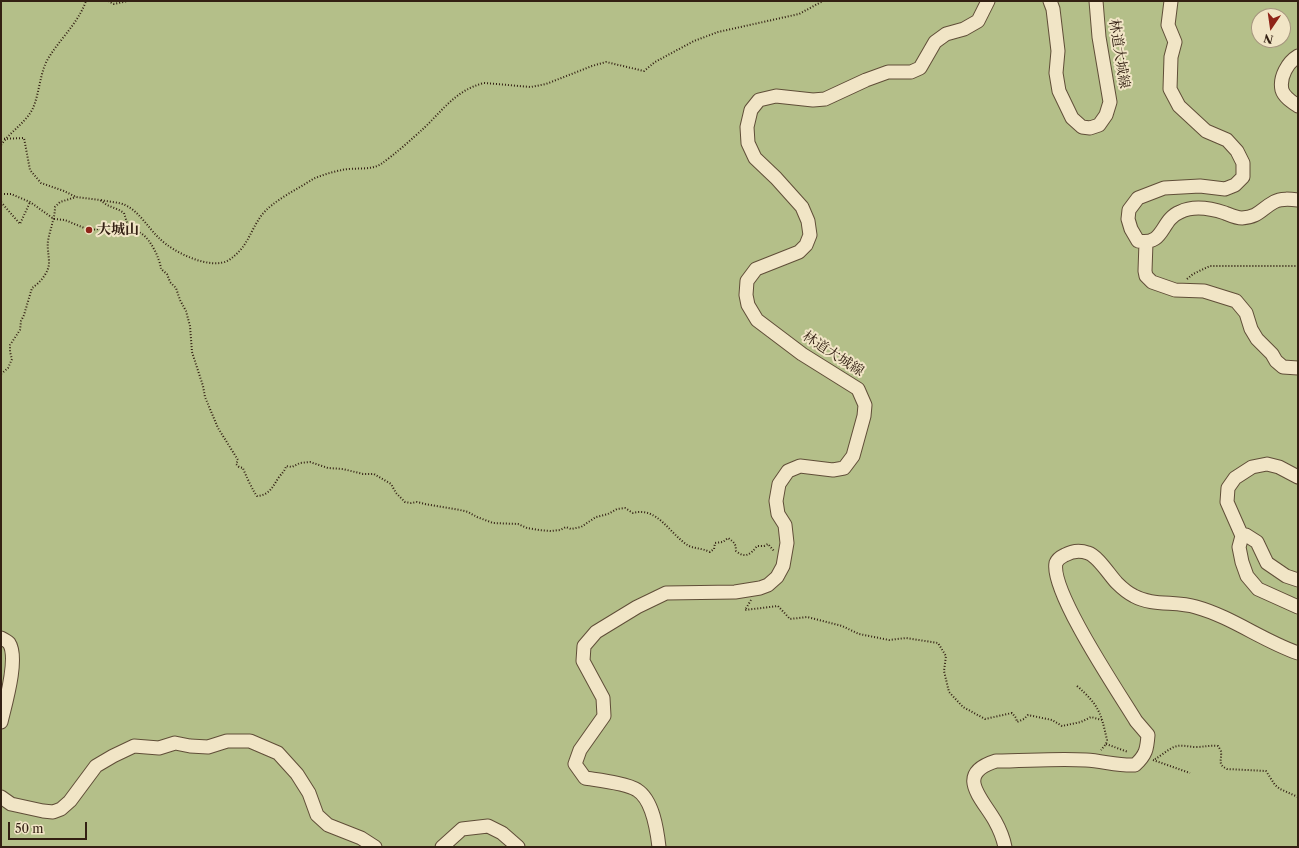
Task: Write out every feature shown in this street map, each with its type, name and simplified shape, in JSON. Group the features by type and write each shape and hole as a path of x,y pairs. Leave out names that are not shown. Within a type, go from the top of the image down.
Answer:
{"street":[{"name":"林道大城線","path":"659,847 651,809 637,790 608,781 585,778 575,764 580,750 604,716 603,698 583,661 584,646 596,632 637,607 666,593 735,592 760,588 768,585 777,577 783,566 787,544 785,525 778,514 776,500 779,484 788,471 800,466 833,470 844,468 853,456 864,416 865,404 858,389 802,354 757,320 748,305 746,295 748,281 756,270 798,252 806,245 810,235 808,221 802,206 755,158 748,142 747,127 751,110 759,100 776,96 813,100 825,99 866,80 888,72 910,72 920,68 935,42 946,34 964,29 978,21 988,1"},
{"name":"林道大城線","path":"1050,1 1053,9 1058,51 1056,73 1059,91 1072,118 1082,127 1090,128 1099,125 1106,114 1110,102 1099,37 1096,1"},
{"path":"1171,1 1168,25 1175,42 1171,57 1170,89 1179,106 1206,131 1227,140 1238,151 1243,163 1243,177 1235,185 1225,189 1200,186 1164,188 1138,198 1129,210 1128,219 1131,229 1138,241 1146,242 1157,238 1168,222 1177,213 1187,208 1202,208 1220,211 1240,218 1252,217 1274,202 1286,199 1298,200"},
{"path":"1298,56 1287,66 1282,79 1282,90 1290,101 1298,106"},
{"path":"1146,242 1146,276 1152,282 1175,290 1204,291 1236,301 1246,313 1251,328 1257,339 1272,354 1276,361 1283,367 1298,368"},
{"path":"1298,476 1279,467 1267,464 1252,467 1235,478 1228,488 1227,502 1242,536 1239,547 1247,576 1258,589 1298,607"},
{"path":"1242,536 1246,535 1256,542 1267,563 1286,576 1298,580"},
{"path":"1005,847 1002,833 974,788 976,772 985,764 996,761 1084,760 1125,766 1135,765 1144,757 1147,746 1148,735 1136,721 1077,623 1065,599 1058,580 1056,563 1059,558 1070,552 1080,551 1090,553 1117,583 1135,597 1149,601 1171,602 1196,606 1234,622 1282,647 1298,653"},
{"path":"1,638 9,644 12,653 11,679 1,722"},
{"path":"1,796 12,804 53,812 61,809 70,801 96,766 134,746 158,748 175,743 208,747 227,741 250,741 278,753 297,774 309,793 317,815 328,825 361,838 375,847"},
{"path":"442,847 462,829 488,826 502,833 518,847"}],"path":[{"path":"1,145 5,139 19,128 32,110 48,58 74,25 82,12 86,1"},
{"path":"108,1 114,4 128,1"},
{"path":"1,139 24,138 30,170 41,182 76,197 125,205 141,217 160,240 193,259 213,264 228,261 244,247 262,215 275,203 320,176 343,169 358,170 380,165 424,128 452,99 478,85 484,83 531,87 546,84 606,62 644,71 656,62 694,41 718,32 799,14 823,1"},
{"path":"1,194 11,194 30,202 54,219 65,220 89,230 128,226 143,234 155,251 160,262 161,269 167,274 170,282 176,288 180,300 186,310 190,326 192,352 205,397 218,428 238,460 236,464 243,468 249,483 252,485 257,496 264,496 272,490 281,474 285,471 286,466 292,467 300,463 310,462 328,468 343,469 363,474 374,474 391,484 405,502 417,502 460,510 493,523 518,524 527,528 539,530 560,530 566,527 571,529 581,528 596,517 608,514 617,508 625,508 633,512 641,510 652,514 664,522 672,532 686,544 694,548 703,548 710,552 714,549 715,543 723,542 728,538 734,541 736,551 746,556 751,554 758,546 768,544 774,552 772,557"},
{"path":"1,374 8,368 12,359 10,345 20,330 20,321 24,314 32,288 38,284 45,275 49,265 48,243 54,219 55,207 60,202 76,197"},
{"path":"100,200 124,214 128,226"},
{"path":"1,202 20,224 30,202"},
{"path":"1175,290 1193,274 1210,266 1298,266"},
{"path":"760,588 745,610 778,606 790,619 807,617 842,626 859,634 889,640 906,638 938,643 946,656 944,671 949,692 963,707 985,719 1012,713 1016,718 1016,722 1024,719 1028,715 1052,720 1062,726 1081,722 1091,717 1102,720"},
{"path":"1077,686 1088,695 1099,710 1107,740 1106,744 1100,750"},
{"path":"1154,760 1172,748 1179,746 1218,746 1221,752 1220,761 1223,767 1227,769 1266,771 1275,785 1280,789 1298,797"}],"green space":[{"path":"1,1 1298,1 1298,847 1,847"}],"place":[{"name":"大城山","path":"89,230"}]}
